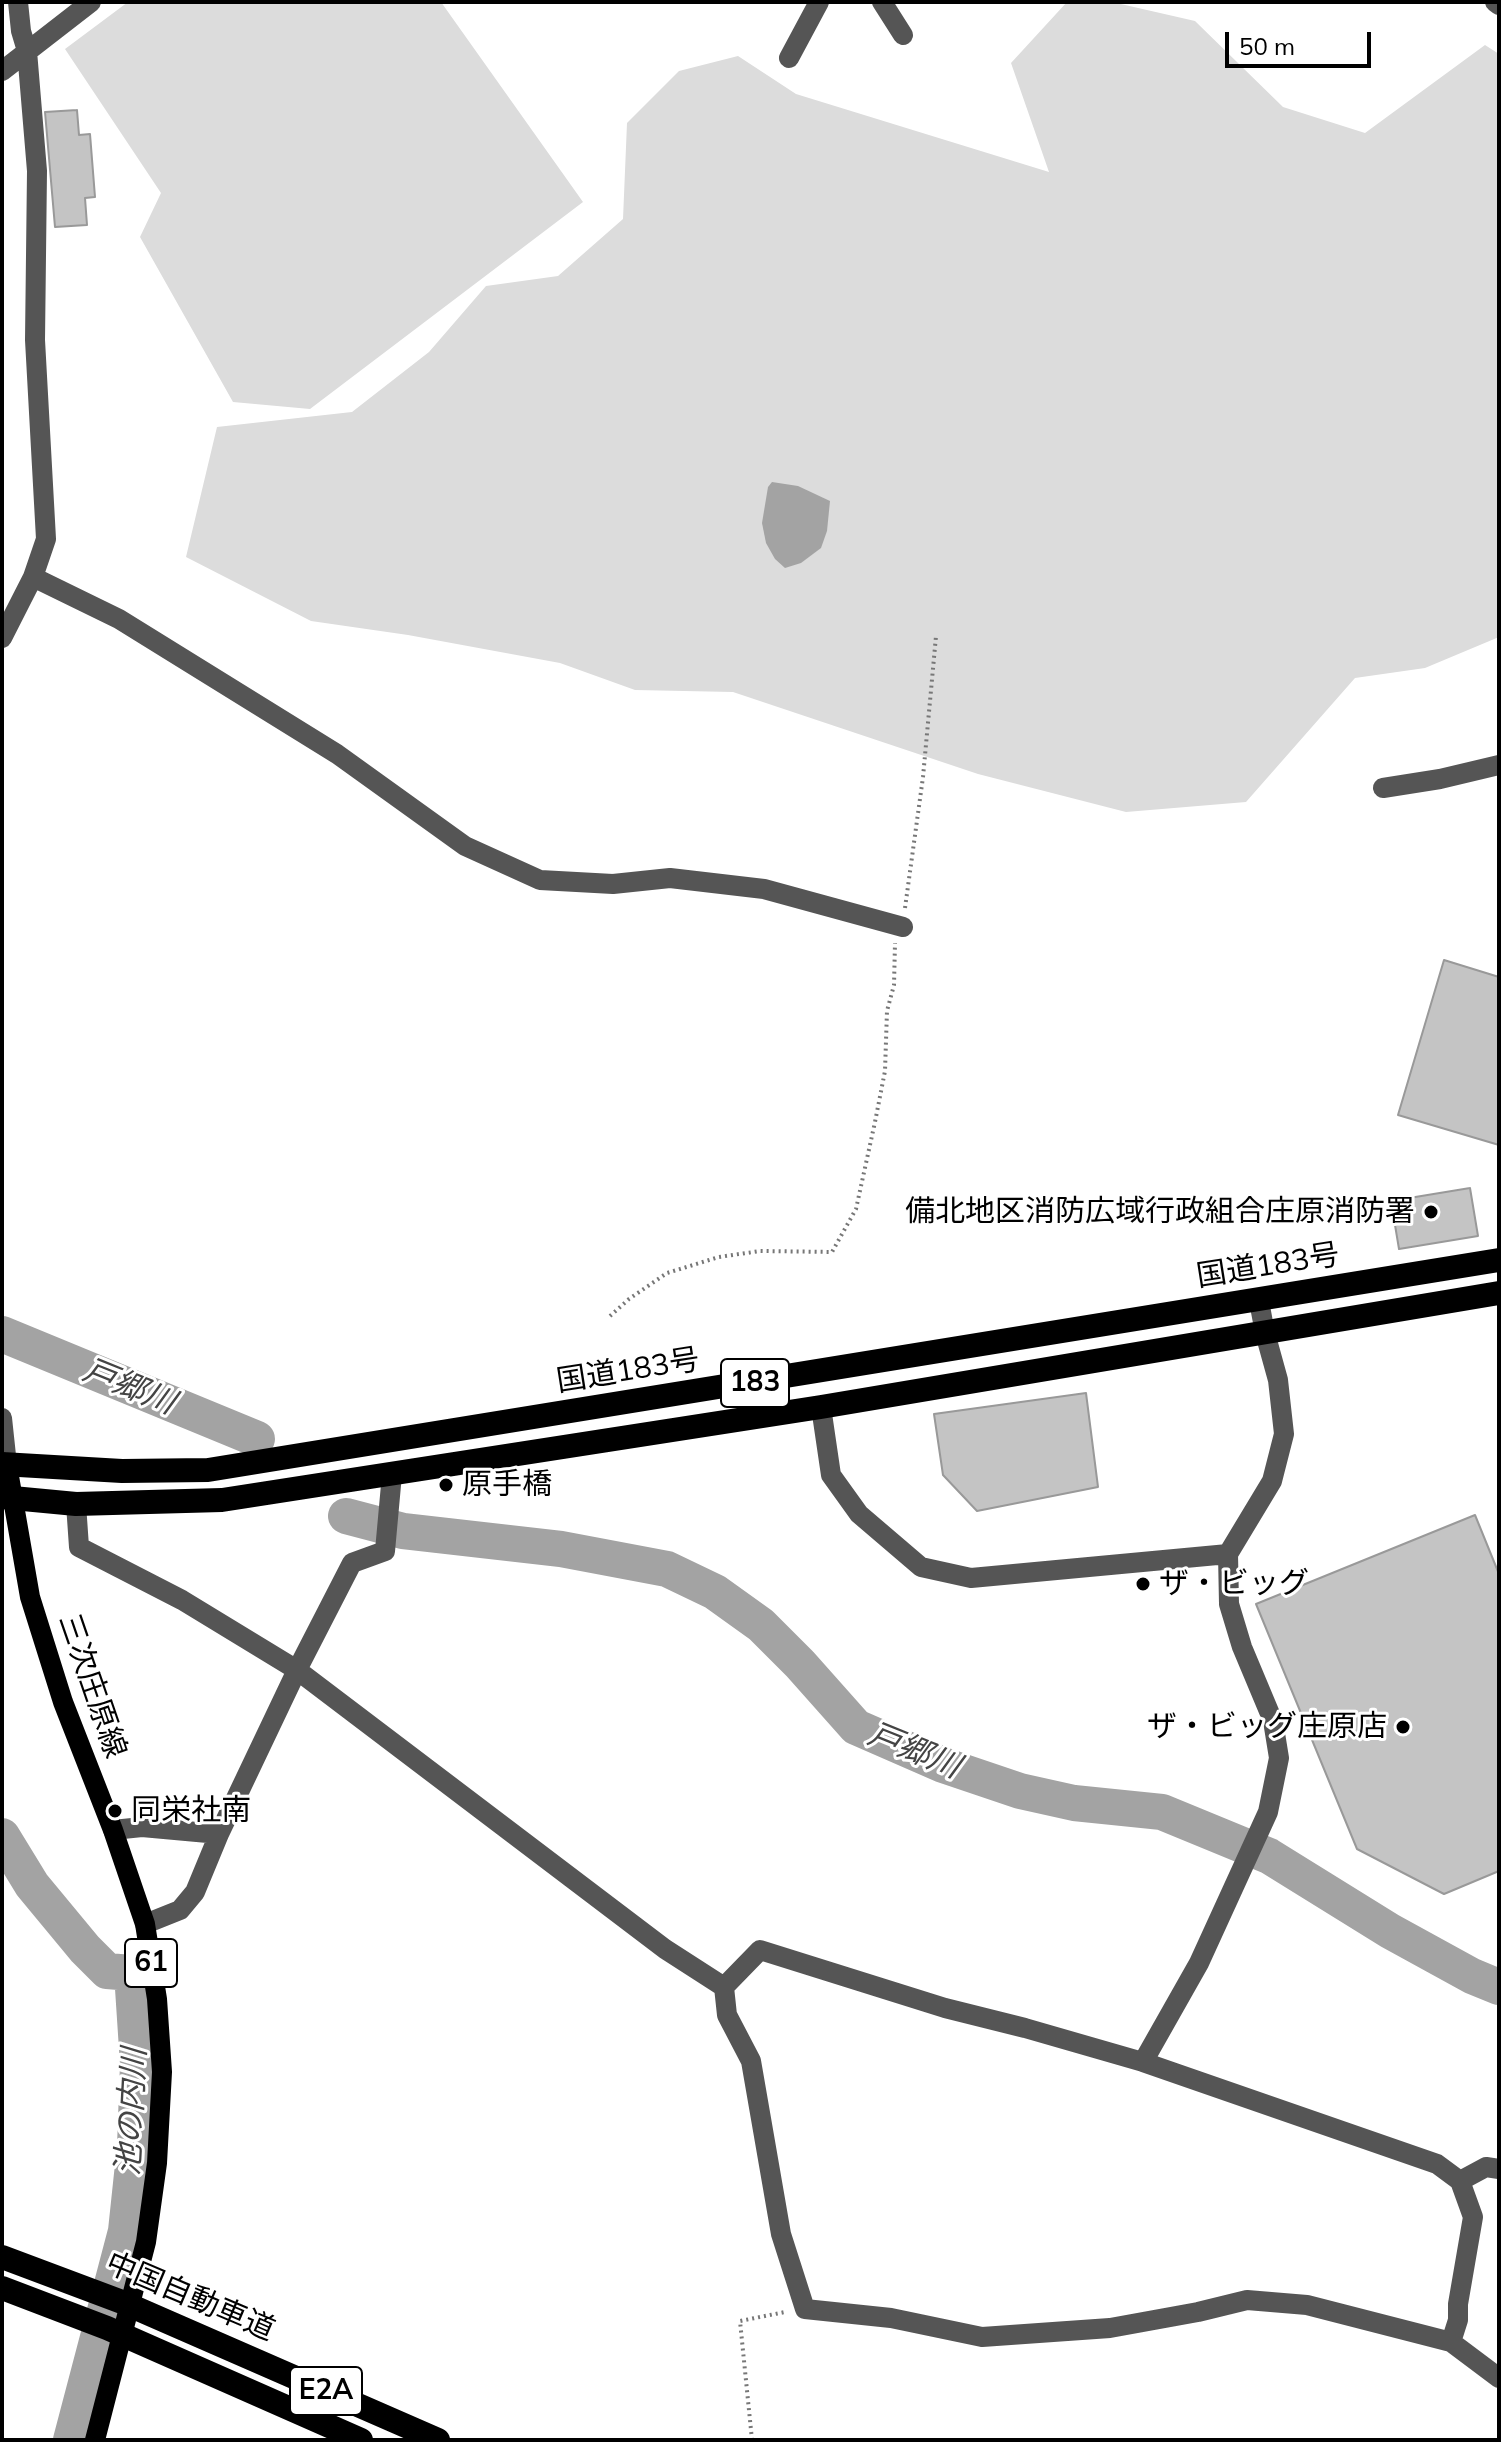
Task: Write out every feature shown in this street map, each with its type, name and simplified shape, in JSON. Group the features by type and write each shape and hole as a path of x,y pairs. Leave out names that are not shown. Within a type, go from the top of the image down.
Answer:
{"highway":[{"name":"国道183号","path":"5,1465 122,1471 208,1470 1499,1260"},
{"name":"183","path":"8,1498 76,1504 222,1500 821,1407 1499,1293"},
{"name":"中国自動車道","path":"2,2257 122,2302 438,2440"},
{"name":"中国自動車道","path":"2,2288 107,2328 361,2440"}],"main road":[{"name":"三次庄原線","path":"5,1465 8,1498 30,1597 63,1702 113,1830 145,1924 157,1999 162,2072 157,2163 146,2242 95,2440"}],"street":[{"path":"2,638 33,577 46,539 35,340 37,171 27,51 18,2"},
{"path":"2,71 91,2"},
{"path":"789,58 819,2"},
{"path":"882,2 903,35"},
{"path":"33,577 119,619 337,754 465,846 540,880 613,884 670,878 764,889 903,927"},
{"path":"1383,788 1499,765"},
{"path":"1143,2062 1199,1963 1268,1812 1279,1758 1273,1721 1242,1647 1229,1604 1228,1554 1272,1481 1284,1434 1278,1380 1259,1301"},
{"path":"821,1407 831,1475 859,1514 921,1567 971,1578 1228,1554"},
{"path":"2,1418 5,1465"},
{"path":"145,1924 180,1910 195,1892 219,1834 297,1670 352,1563 385,1551 392,1474"},
{"path":"76,1504 79,1547 182,1600 297,1670 665,1949 724,1987"},
{"path":"113,1830 142,1827 219,1834"},
{"path":"724,1987 760,1950 945,2008 1143,2062 1437,2164 1460,2181 1473,2217 1458,2320 1451,2342"},
{"path":"724,1987 727,2015 751,2061 781,2234 805,2309 891,2318 982,2337 1110,2328 1247,2300 1307,2305 1451,2342 1499,2378"},
{"path":"1460,2181 1486,2167 1499,2169"}],"path":[{"path":"610,1316 667,1273 719,1257 760,1251 832,1252 856,1209 885,1071 887,1011 894,985 896,941 903,927 923,777 936,636"},
{"path":"752,2440 740,2321 805,2309"}],"shaded area":[{"path":"128,2 441,2 583,202 310,409 233,402 140,237 161,193 65,49"},
{"path":"1067,2 1112,2 1195,21 1283,107 1365,133 1485,45 1499,54 1499,637 1425,668 1355,678 1246,802 1126,812 978,774 733,692 635,690 560,663 311,621 186,557 217,427 352,412 429,352 486,286 558,276 623,219 627,123 679,71 738,56 796,94 1049,172 1011,63"},
{"path":"772,482 798,486 830,501 827,531 821,548 801,563 785,568 775,559 766,543 762,523 768,487"}],"building":[{"path":"77,110 79,135 90,134 95,197 85,198 87,225 55,227 45,112"},
{"path":"1444,960 1499,977 1499,1145 1398,1115"},
{"path":"1470,1188 1478,1236 1399,1249 1391,1201"},
{"path":"1086,1393 1098,1487 977,1511 943,1475 934,1414"},
{"name":"ザ・ビッグ庄原店","path":"1475,1515 1499,1574 1499,1871 1444,1894 1357,1849 1256,1604"}],"waterway":[{"name":"戸郷川","path":"2,1334 257,1439"},
{"name":"戸郷川","path":"346,1516 403,1531 561,1549 667,1569 715,1592 761,1625 856,1727 943,1765 1020,1791 1074,1803 1162,1812 1269,1856 1390,1931 1472,1976 1499,1987"},
{"name":"池の内川","path":"2,1836 32,1885 85,1949 107,1971 132,1973 138,2064 135,2146 126,2231 71,2440"}],"place":[{"name":"備北地区消防広域行政組合庄原消防署","path":"1431,1212"},
{"name":"原手橋","path":"446,1485"},
{"name":"ザ・ビッグ","path":"1143,1584"},
{"name":"ザ・ビッグ庄原店","path":"1403,1727"},
{"name":"同栄社南","path":"115,1811"}]}
